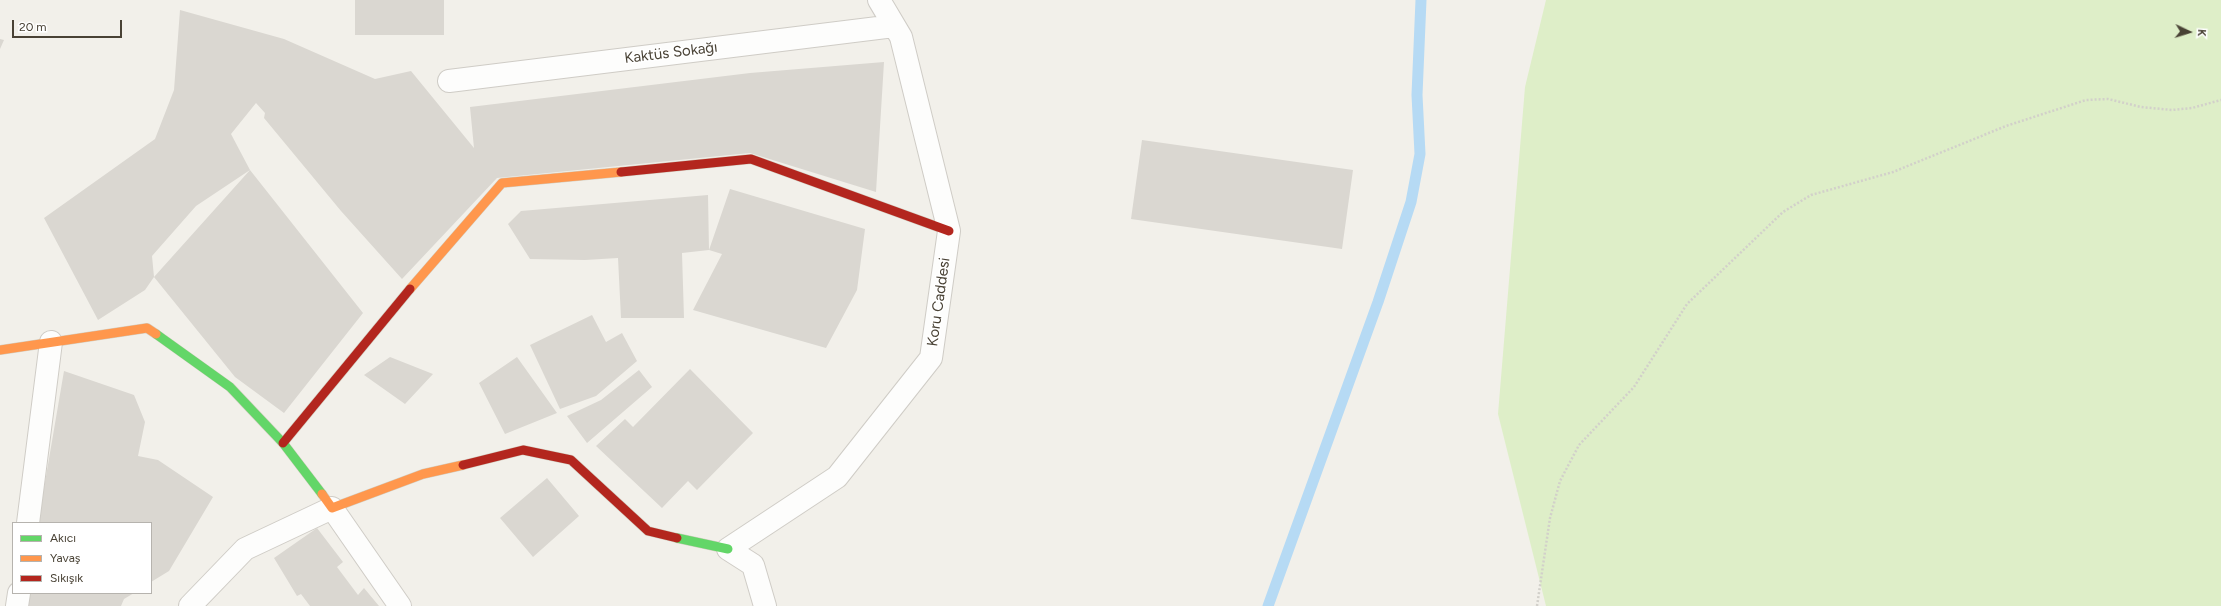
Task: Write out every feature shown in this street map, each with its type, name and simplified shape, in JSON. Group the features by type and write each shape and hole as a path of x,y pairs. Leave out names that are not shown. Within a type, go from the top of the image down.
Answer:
{"street":[{"name":"Koru Caddesi","path":"728,549 837,477 931,358 949,231 901,37 879,0"},
{"name":"Kaktüs Sokağı","path":"449,81 894,26"},
{"path":"283,443 435,258 502,183 751,159 949,231"},
{"path":"0,350 147,328 230,387 283,443 332,508 400,606"},
{"path":"28,522 52,342"},
{"path":"190,606 245,549 332,508 423,474 523,450 571,460 648,531 728,549 753,565 765,606"},
{"path":"17,606 19,594"}],"path":[{"path":"1537,606 1550,518 1560,481 1579,445 1634,387 1688,304 1783,212 1811,195 1893,172 2006,126 2086,100 2108,99 2141,107 2172,110 2192,108 2221,100"}],"green space":[{"path":"1546,0 2221,0 2221,606 1546,606 1498,414 1525,87"}],"building":[{"path":"355,0 444,0 444,35 355,35"},
{"path":"180,10 284,39 375,79 411,71 474,148 470,107 750,73 884,62 876,192 750,153 497,178 402,279 341,211 264,118 265,113 256,103 231,134 250,170 196,206 152,256 154,277 145,290 98,320 44,218 155,139 174,90"},
{"path":"0,39 4,40 0,49"},
{"path":"1142,140 1353,170 1342,249 1131,219"},
{"path":"250,170 363,313 284,413 235,377 154,277"},
{"path":"730,189 865,229 857,290 826,348 693,310 722,254 709,250"},
{"path":"708,195 709,250 682,253 684,318 621,318 618,258 585,260 530,259 508,224 521,211"},
{"path":"592,315 606,342 622,333 637,361 596,396 560,409 530,345"},
{"path":"390,357 433,374 405,404 364,375"},
{"path":"517,357 557,413 505,434 479,383"},
{"path":"690,369 753,433 697,490 688,481 662,508 596,446 625,419 633,427"},
{"path":"639,370 652,387 587,443 567,416 601,400"},
{"path":"64,371 134,395 145,422 138,456 158,460 213,497 169,571 152,581 152,522 38,522"},
{"path":"547,478 579,516 533,557 500,518"},
{"path":"317,528 343,562 337,567 358,595 364,588 379,606 310,606 301,594 297,596 274,558"},
{"path":"29,594 132,594 124,599 121,606 28,606"}],"waterway":[{"path":"1268,606 1378,302 1411,202 1420,154 1417,95 1421,0"}],"traffic: fast":[{"path":"156,334 230,387 283,443 322,494"},
{"path":"677,538 728,549"}],"traffic: slow":[{"path":"410,289 502,183 621,172"},
{"path":"0,350 147,328 156,334"},
{"path":"322,494 332,508 423,474 463,465"}],"traffic: jam":[{"path":"621,172 751,159 949,231"},
{"path":"283,443 410,289"},
{"path":"463,465 523,450 571,460 648,531 677,538"}]}
